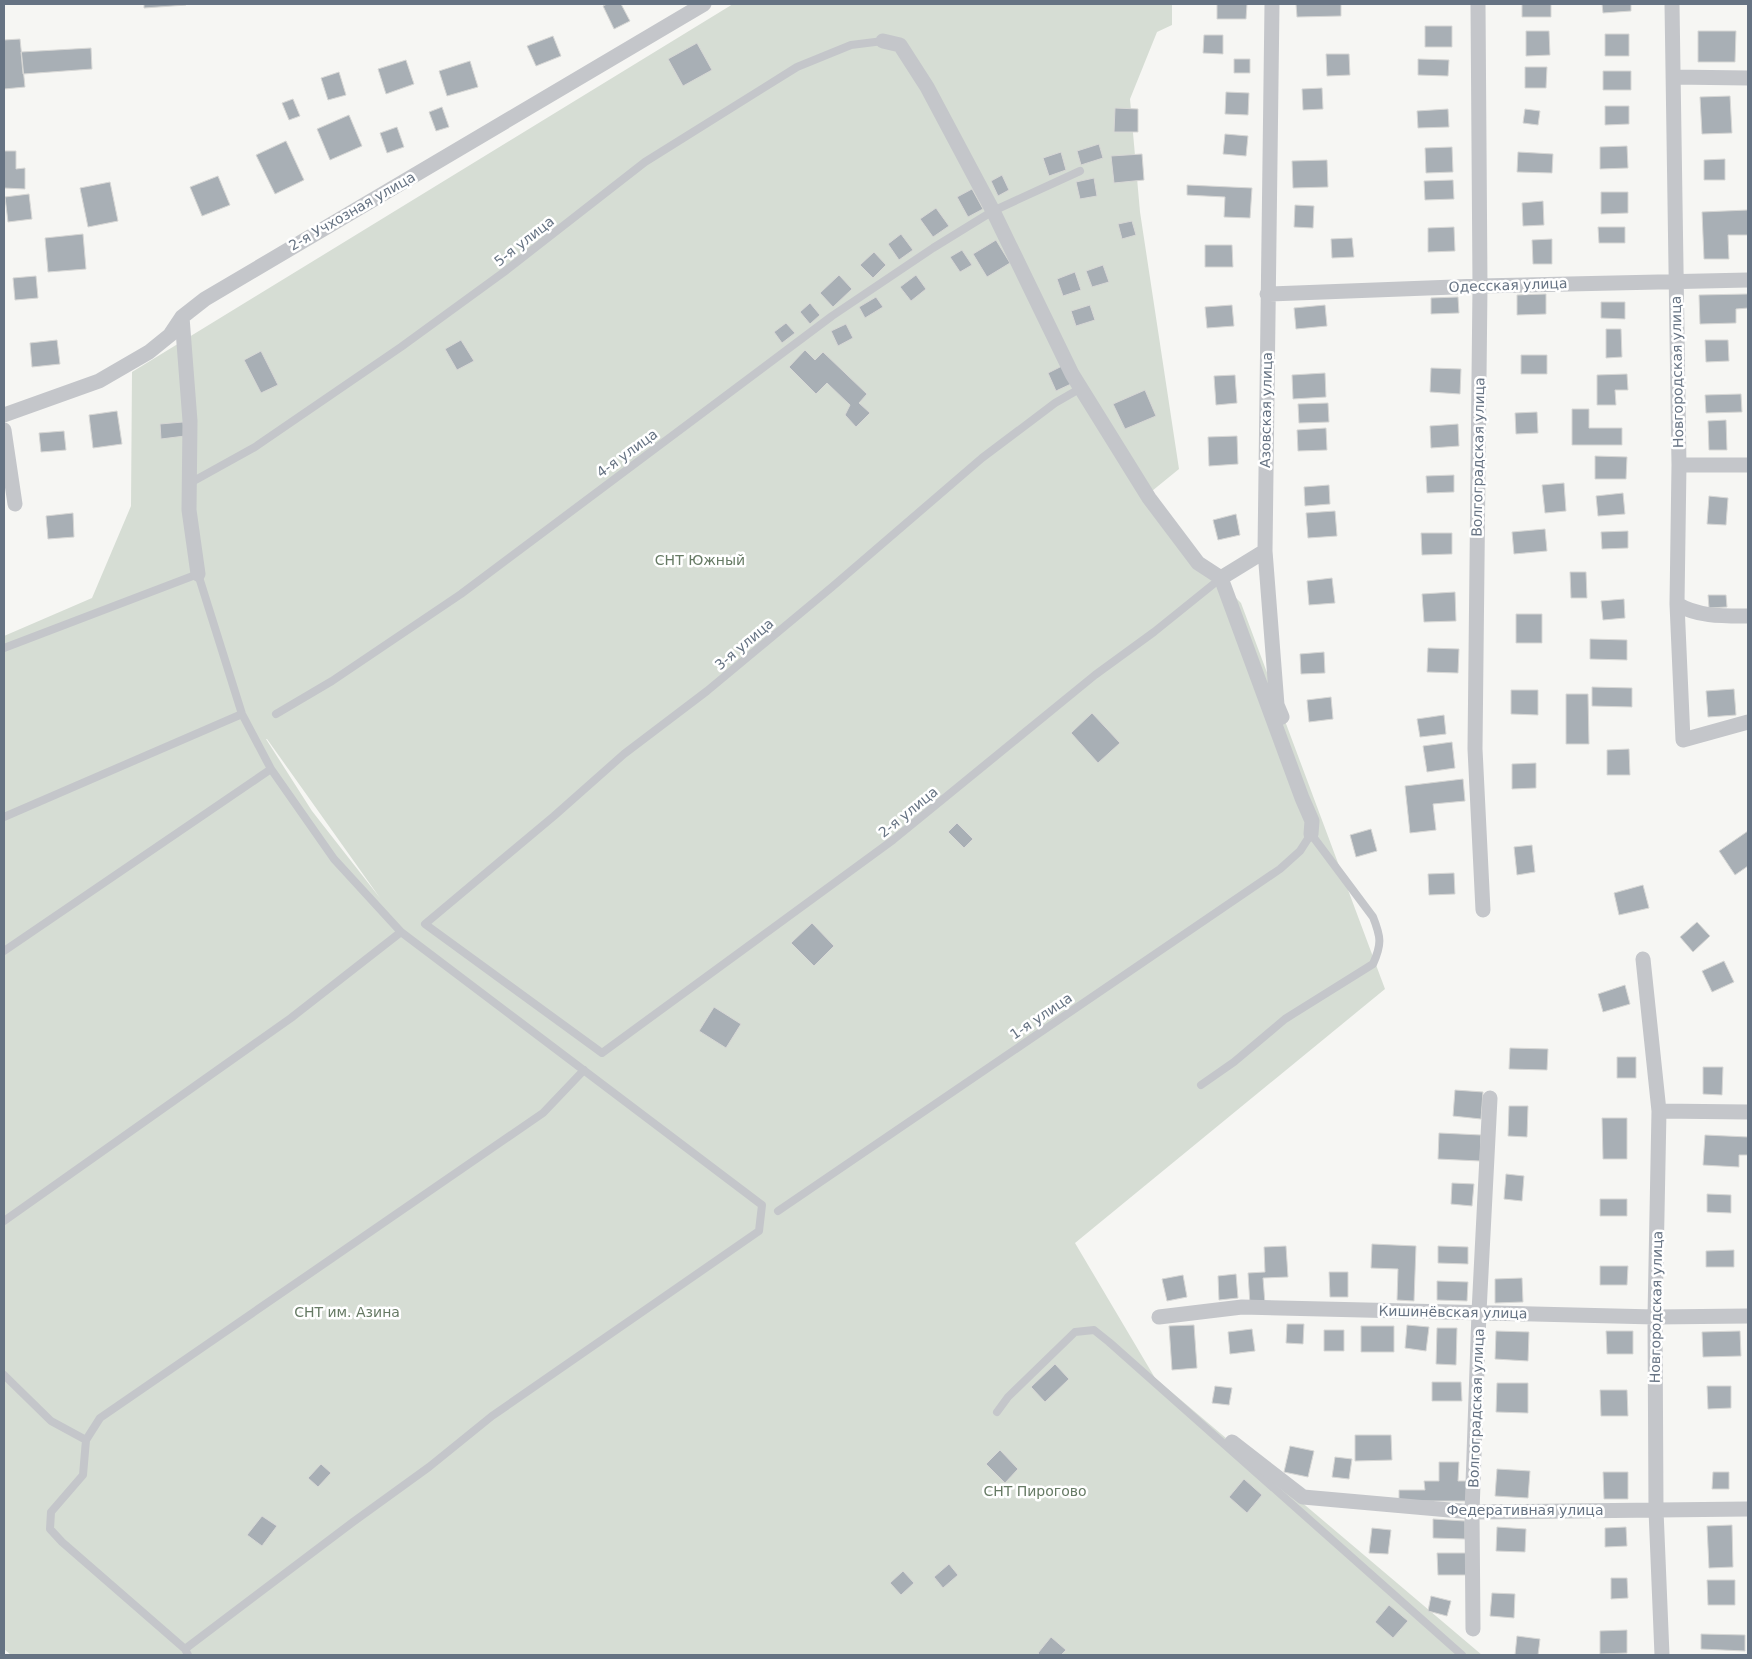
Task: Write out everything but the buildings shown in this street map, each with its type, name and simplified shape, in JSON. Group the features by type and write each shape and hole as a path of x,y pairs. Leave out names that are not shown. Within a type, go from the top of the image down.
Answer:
{"street":[{"name":"2-я Учхозная улица","path":"4,415 98,380 149,352 170,334 182,317 205,299 704,4"},
{"name":"Азовская улица","path":"1272,4 1265,551 1277,705 1316,808"},
{"name":"Волгоградская улица","path":"1478,4 1480,286 1475,749 1483,910"},
{"name":"Новгородская улица","path":"1672,4 1679,465 1677,604 1683,740 1748,722"},
{"path":"883,41 900,45 927,87 993,211 1072,374 1149,498 1198,563 1221,578 1302,798 1312,820 1310,834"},
{"path":"1673,77 1748,78"},
{"name":"Одесская улица","path":"1267,294 1480,286 1748,280"},
{"path":"182,317 190,420 189,510 198,574"},
{"path":"4,430 16,504"},
{"path":"1679,465 1748,465"},
{"path":"1221,578 1265,551"},
{"path":"1677,604 1686,610 1714,616 1748,616"},
{"name":"Новгородская улица","path":"1643,959 1660,1111 1655,1317 1656,1510 1662,1655"},
{"name":"Волгоградская улица","path":"1473,1628 1472,1512 1479,1312 1490,1098"},
{"path":"1660,1111 1748,1112"},
{"name":"Кишинёвская улица","path":"1159,1317 1242,1306 1655,1317 1748,1316"},
{"name":"Федеративная улица","path":"1232,1442 1303,1497 1472,1512 1748,1509"}],"lane":[{"name":"5-я улица","path":"190,483 255,447 401,347 504,272 645,162 797,67 851,45 883,41"},
{"name":"4-я улица","path":"276,714 332,681 461,594 832,316 993,211 1080,170"},
{"name":"3-я улица","path":"602,1053 425,924 554,816 624,754 707,691 982,458 1055,402 1081,388"},
{"path":"4,648 198,574 242,714 272,769 334,859 401,932 584,1070 762,1205 758,1231 492,1416 429,1468 353,1522 186,1652 62,1542 50,1529 51,1512 83,1475 86,1440 100,1418 543,1112 584,1070"},
{"name":"2-я улица","path":"602,1053 894,840 1095,675 1154,632 1221,578"},
{"path":"4,817 242,714"},
{"path":"4,951 272,769"},
{"path":"1201,1085 1234,1062 1285,1019 1373,964 1380,948 1379,932 1373,917 1310,834"},
{"name":"1-я улица","path":"778,1211 1280,868 1300,851 1310,834"},
{"path":"4,1221 291,1018 401,932"},
{"path":"997,1412 1008,1397 1075,1332 1094,1330 1117,1348 1462,1655"},
{"path":"4,1375 51,1421 86,1440"}],"green space":[{"path":"733,4 1172,4 1172,25 1157,32 1130,99 1140,212 1179,469 1152,491 1187,548 1241,603 1385,989 1075,1243 1155,1378 1482,1655 11,1655 4,1649 4,636 92,598 131,506 132,372","holes":["267,739 380,898 312,811"]}],"park label":[{"name":"СНТ Южный","path":"700,560"},
{"name":"СНТ им. Азина","path":"347,1312"},
{"name":"СНТ Пирогово","path":"1035,1491"}]}
